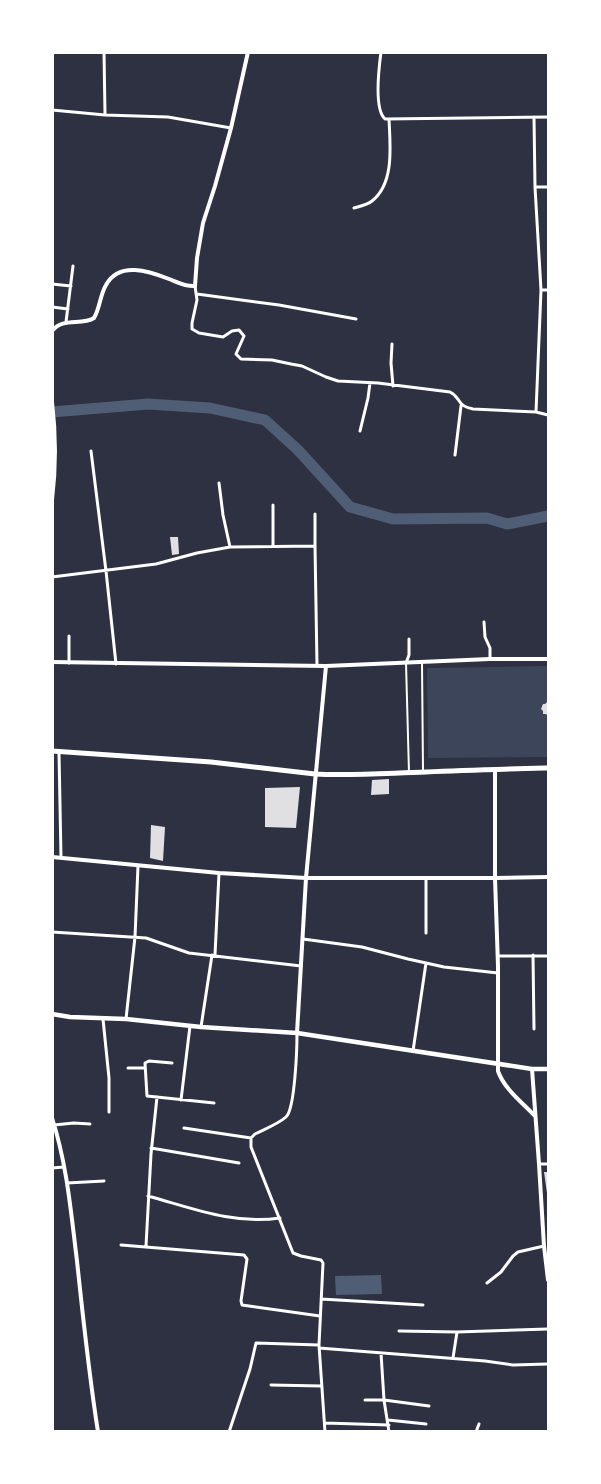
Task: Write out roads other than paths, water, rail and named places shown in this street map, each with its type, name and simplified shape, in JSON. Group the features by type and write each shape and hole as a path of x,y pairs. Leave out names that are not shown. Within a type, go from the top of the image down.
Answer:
{"main road":[{"path":"56,752 211,762 315,774 369,775 548,768"},
{"path":"52,1014 70,1018 126,1019 201,1027 297,1033 532,1069 548,1069"}],"street":[{"path":"104,52 105,115"},
{"path":"248,52 215,186 203,223 197,258 195,286 197,300 192,329 199,333 223,337 232,330 239,330 244,336 236,354 241,359 272,360 302,366 333,380 450,392 454,394 462,405 473,409 536,412 548,415"},
{"path":"381,52 378,93 382,117 385,119 548,117"},
{"path":"52,110 105,115 177,118 230,128"},
{"path":"534,117 535,187 541,290 536,412"},
{"path":"354,208 365,205 373,200 383,187 387,175 390,149 389,119"},
{"path":"535,187 548,187"},
{"path":"66,322 73,266"},
{"path":"52,331 58,325 66,322 84,321 94,318 106,284 115,274 121,271 142,270 195,286"},
{"path":"52,284 71,286"},
{"path":"541,290 548,290"},
{"path":"197,294 279,305 356,319"},
{"path":"52,307 68,309"},
{"path":"392,344 393,386"},
{"path":"360,431 370,384"},
{"path":"52,402 56,458 52,500"},
{"path":"455,454 462,405"},
{"path":"91,451 116,664"},
{"path":"219,483 230,547"},
{"path":"273,505 273,546"},
{"path":"315,514 317,666"},
{"path":"52,578 156,564 197,552 230,547 315,546"},
{"path":"484,622 485,637 490,648 490,660"},
{"path":"69,636 69,663"},
{"path":"406,663 409,639"},
{"path":"52,662 326,666 548,659"},
{"path":"325,1432 319,1347 322,1261 294,1254 251,1147 251,1138 289,1114 293,1094 306,878 326,666"},
{"path":"56,752 60,857"},
{"path":"495,769 498,1071 504,1082 535,1116"},
{"path":"52,857 219,873 306,878 548,877"},
{"path":"126,1019 135,937 138,866"},
{"path":"201,1027 213,955 219,873"},
{"path":"426,878 426,933"},
{"path":"52,932 150,938 189,953 301,966"},
{"path":"303,940 362,947 426,963 498,973"},
{"path":"534,955 534,1029"},
{"path":"498,956 548,956"},
{"path":"413,1051 426,963"},
{"path":"103,1019 109,1112"},
{"path":"181,1100 190,1026"},
{"path":"172,1063 146,1062 146,1094 149,1097 214,1103"},
{"path":"128,1068 145,1068"},
{"path":"532,1069 548,1280"},
{"path":"146,1246 151,1148 157,1097"},
{"path":"52,1118 64,1167 72,1216 87,1355 98,1432"},
{"path":"54,1125 74,1122 90,1124"},
{"path":"184,1128 251,1138"},
{"path":"151,1148 239,1163"},
{"path":"539,1164 548,1164"},
{"path":"52,1168 64,1167"},
{"path":"67,1183 104,1181"},
{"path":"148,1196 230,1218 255,1221 280,1218"},
{"path":"121,1245 245,1256 247,1258 242,1305 320,1316"},
{"path":"487,1282 502,1272 518,1252 544,1246"},
{"path":"321,1300 423,1305"},
{"path":"398,1331 457,1332 548,1329"},
{"path":"453,1358 457,1332"},
{"path":"229,1432 250,1369 256,1343 453,1358 513,1365 548,1364"},
{"path":"380,1353 389,1432"},
{"path":"271,1385 322,1386"},
{"path":"365,1400 384,1400 429,1406"},
{"path":"388,1420 426,1424"},
{"path":"325,1423 389,1425"},
{"path":"476,1432 479,1424"}],"lane":[{"path":"406,663 409,772"},
{"path":"422,663 423,772"}],"waterway":[{"path":"52,412 148,404 210,408 265,420 298,450 350,507 393,519 487,518 507,524 548,516"}]}
